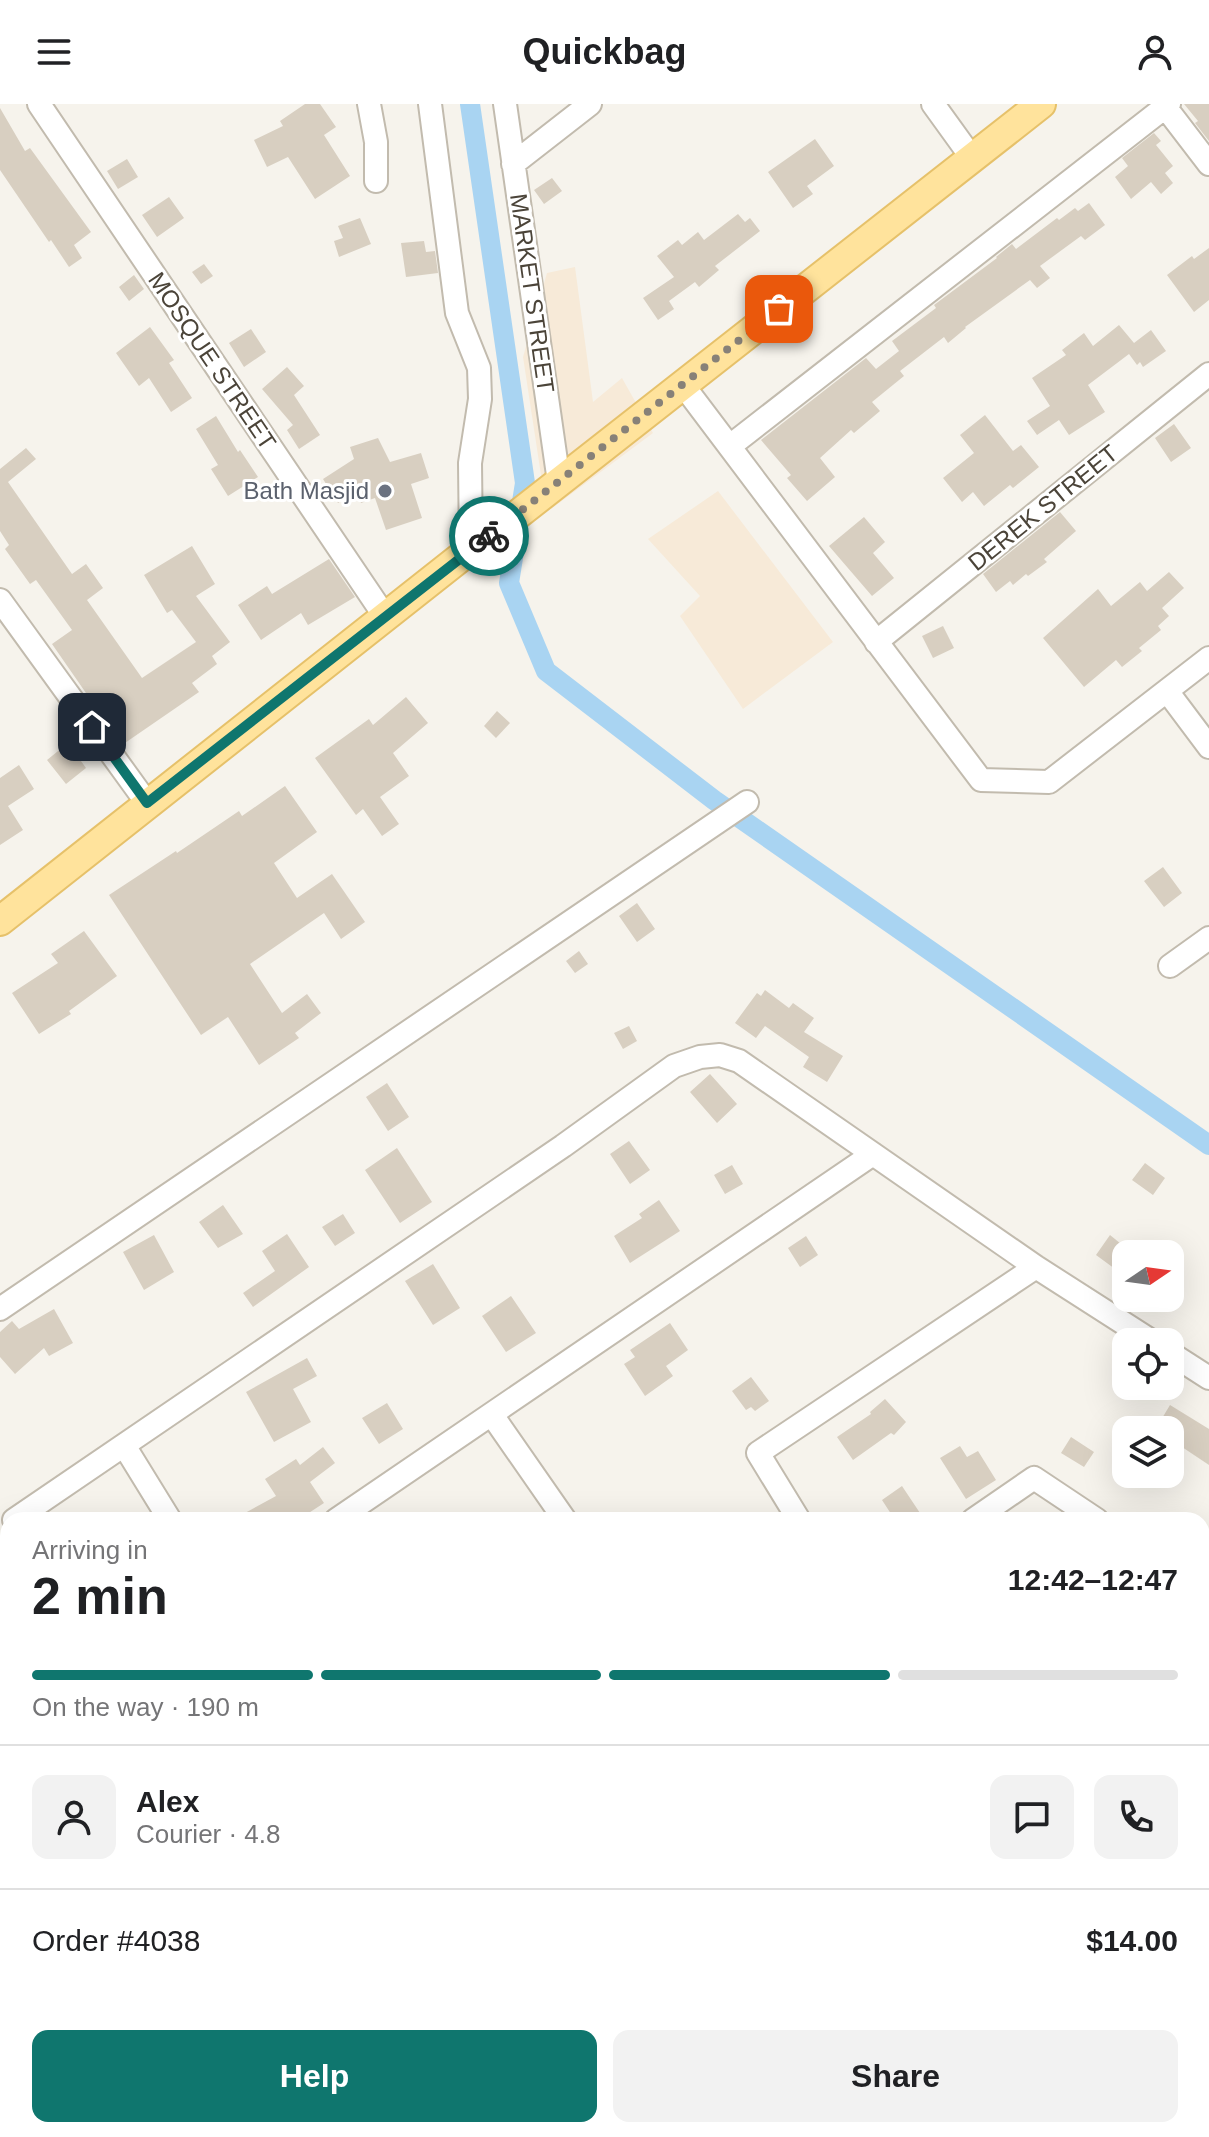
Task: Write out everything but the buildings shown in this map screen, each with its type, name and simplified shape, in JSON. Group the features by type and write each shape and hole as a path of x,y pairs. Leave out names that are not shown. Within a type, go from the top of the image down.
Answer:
{"main road":[{"path":"0,921 1041,104"}],"street":[{"name":"MOSQUE STREET","path":"39,104 386,618"},
{"path":"369,104 376,142 376,181"},
{"path":"430,104 457,313 479,368 480,399 470,463 471,549"},
{"name":"MARKET STREET","path":"505,104 559,482"},
{"path":"513,164 590,104"},
{"path":"933,104 972,158"},
{"path":"730,446 1166,105 1209,164"},
{"name":"DEREK STREET","path":"876,642 1209,374"},
{"path":"683,385 981,780 1049,782 1209,658"},
{"path":"0,600 147,803"},
{"path":"1167,691 1209,747"},
{"path":"0,1309 747,802"},
{"path":"1170,966 1209,938"},
{"path":"26,1512 563,1146 674,1066 700,1057 720,1055 739,1061 1036,1267 1131,1328"},
{"path":"348,1512 873,1154"},
{"path":"794,1512 758,1453 1036,1267"},
{"path":"1184,1362 1209,1378"},
{"path":"492,1415 559,1512"},
{"path":"125,1447 165,1512"},
{"path":"985,1512 1034,1478 1085,1512"}],"shaded area":[{"path":"575,267 593,402 622,378 653,433 551,509 541,475 523,357 547,273"},
{"path":"718,491 833,642 743,709 680,616 700,596 648,539"}],"waterway":[{"path":"470,104 525,483 509,583 546,671 714,800 1209,1145"}],"way so far":[{"path":"489,536 779,309"}],"place":[{"name":"Bath Masjid","path":"385,491"}],"route":[{"path":"92,727 147,803 489,536"}]}
